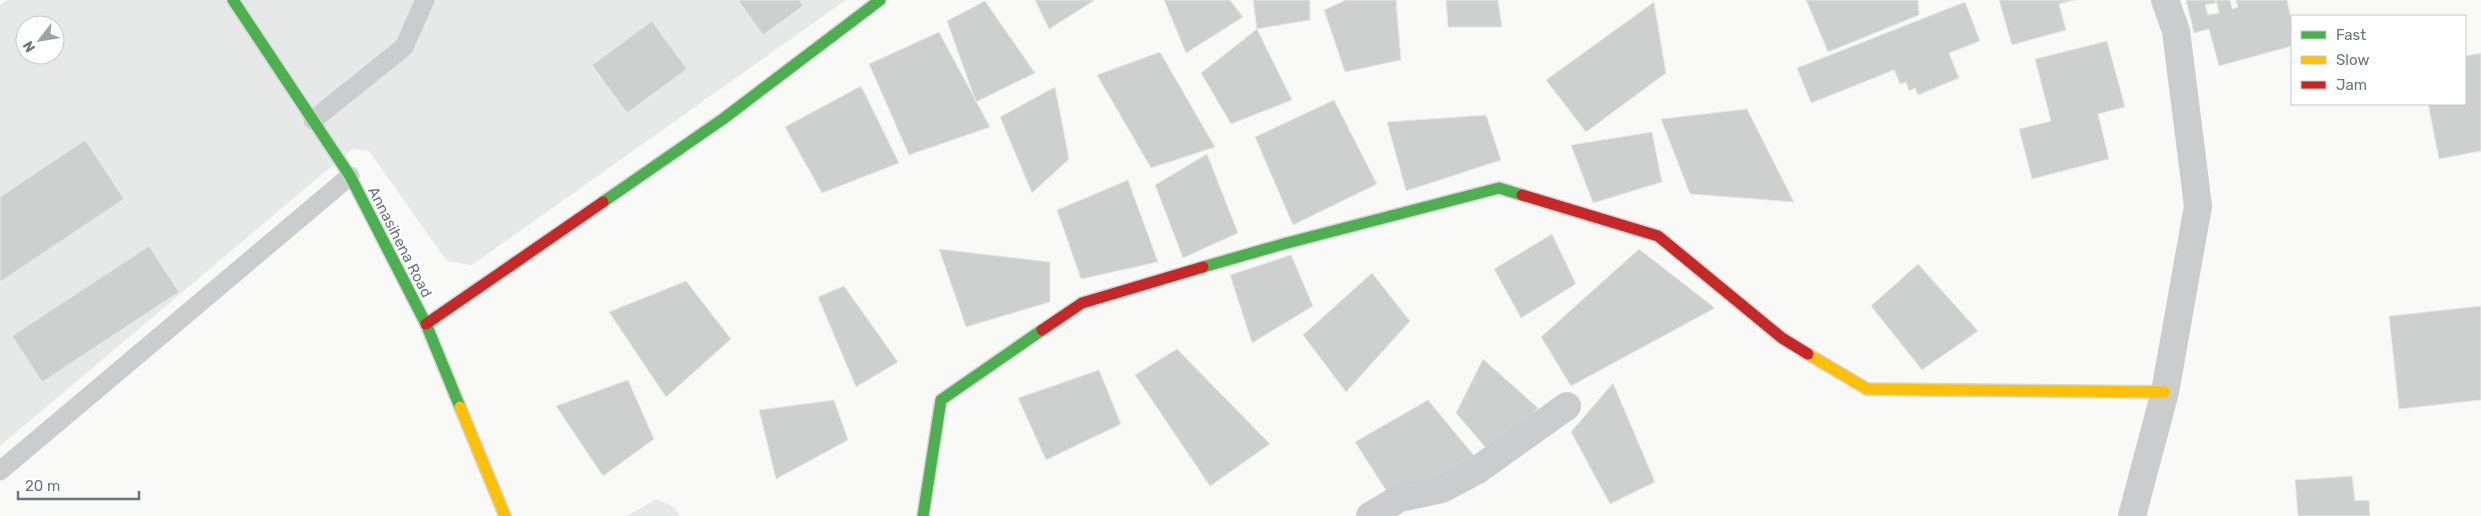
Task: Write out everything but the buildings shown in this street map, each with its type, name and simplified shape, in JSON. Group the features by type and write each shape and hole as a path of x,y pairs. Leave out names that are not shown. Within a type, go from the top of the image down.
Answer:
{"street":[{"name":"Annasihena Road","path":"233,0 350,176 426,324 505,516"},
{"path":"426,324 723,119 880,0"},
{"path":"2132,516 2164,392 2198,206 2176,31 2165,0"},
{"path":"923,516 941,400 1082,303 1287,243 1499,188 1658,236 1782,338 1867,389 2164,392"},
{"path":"1370,516 1400,498 1442,489 1476,471 1567,406"}],"lane":[{"path":"313,120 404,47 425,0"},
{"path":"0,471 350,176"}],"shaded area":[{"path":"7,0 846,0 472,265 447,261 369,151 352,149 0,446 0,5"},
{"path":"657,499 675,508 680,516 626,516"}],"traffic: fast":[{"path":"233,0 350,176 426,324 460,407"},
{"path":"603,202 723,119 880,0"},
{"path":"1203,267 1287,243 1499,188 1522,195"},
{"path":"923,516 941,400 1042,330"}],"traffic: slow":[{"path":"1808,354 1867,389 2165,392"},
{"path":"460,407 505,516"}],"traffic: jam":[{"path":"1522,195 1658,236 1782,338 1808,354"},
{"path":"426,324 603,202"},
{"path":"1042,330 1082,303 1203,267"}]}
